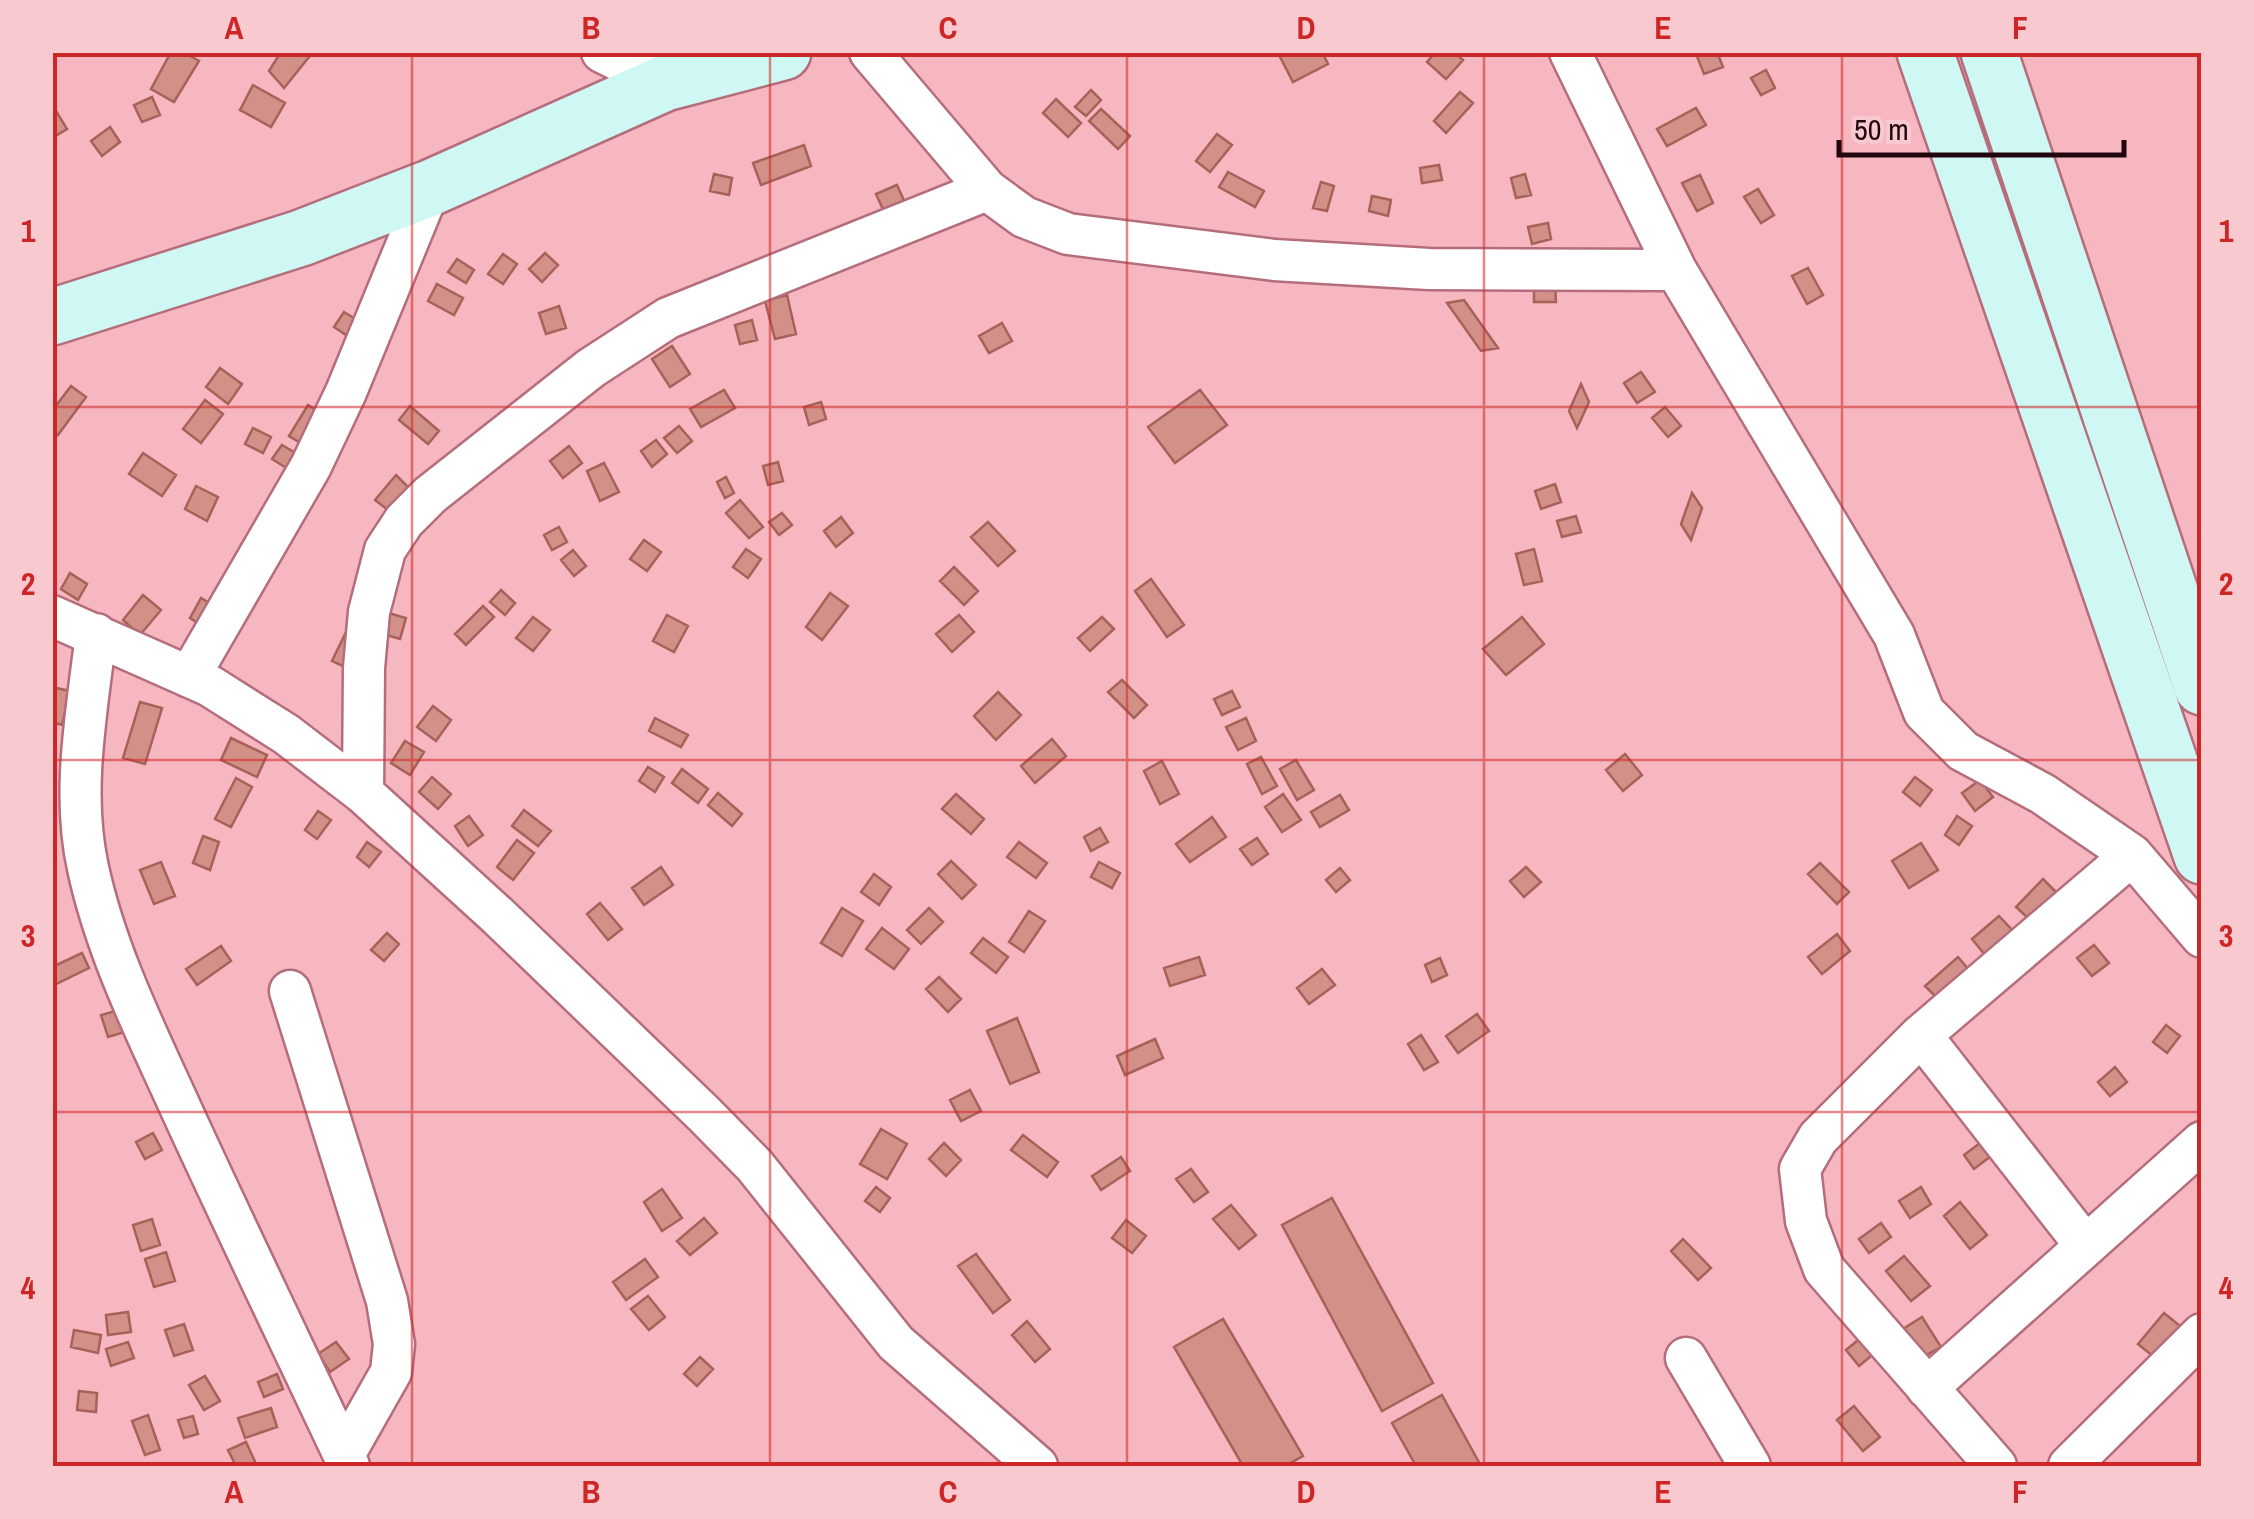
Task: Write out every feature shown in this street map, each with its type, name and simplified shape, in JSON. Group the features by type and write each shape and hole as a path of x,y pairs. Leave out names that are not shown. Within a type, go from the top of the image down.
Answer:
{"street":[{"path":"602,52 665,83"},
{"path":"52,317 302,238 430,188 665,83 784,52"},
{"path":"870,52 987,190 1024,217 1068,234 1274,260 1429,269 1676,270"},
{"path":"1570,52 1676,270 1894,635 1924,712 1963,751 2044,794 2132,855 2202,937"},
{"path":"1925,52 2202,856"},
{"path":"1989,52 2202,686"},
{"path":"189,676 310,466 346,392 430,188"},
{"path":"362,793 369,612 386,550 404,521 430,494 591,368 668,318 987,190"},
{"path":"52,616 210,686 286,734 362,793 498,916 704,1114 756,1166 896,1344 1037,1466"},
{"path":"96,634 79,796 88,868 116,958 144,1028 346,1461"},
{"path":"1996,1466 1824,1269 1806,1221 1800,1168 1818,1138 1921,1035 2132,855"},
{"path":"290,991 387,1302 394,1344 391,1372 346,1461"},
{"path":"1921,1035 2085,1244"},
{"path":"1927,1388 2202,1142"},
{"path":"2069,1466 2202,1334"},
{"path":"1686,1358 1750,1466"}],"building":[{"path":"171,52 183,52 199,61 174,102 151,89"},
{"path":"281,52 313,52 284,88 269,71"},
{"path":"1322,52 1328,64 1293,82 1279,55"},
{"path":"1436,52 1454,52 1463,60 1446,79 1427,62"},
{"path":"1717,52 1723,67 1704,74 1696,54"},
{"path":"1766,70 1775,88 1761,95 1751,78"},
{"path":"253,85 285,103 271,127 240,110"},
{"path":"1091,90 1101,100 1086,116 1075,107"},
{"path":"1460,92 1473,103 1446,133 1434,121"},
{"path":"152,97 160,115 142,122 134,105"},
{"path":"1056,99 1081,123 1068,137 1043,113"},
{"path":"1696,108 1706,125 1667,146 1657,129"},
{"path":"1101,109 1130,136 1118,149 1089,121"},
{"path":"56,111 67,129 52,138 52,113"},
{"path":"110,127 120,142 102,156 91,141"},
{"path":"1217,134 1232,145 1210,172 1196,161"},
{"path":"804,145 811,166 761,185 753,163"},
{"path":"1439,165 1442,180 1422,183 1420,168"},
{"path":"1228,172 1264,191 1255,207 1219,187"},
{"path":"714,174 732,178 729,195 710,191"},
{"path":"1525,174 1531,195 1516,198 1511,178"},
{"path":"1700,175 1713,203 1697,211 1682,183"},
{"path":"1321,182 1334,186 1327,211 1313,208"},
{"path":"897,185 907,207 886,216 876,194"},
{"path":"1758,189 1774,215 1761,223 1744,197"},
{"path":"1372,196 1391,200 1388,216 1369,211"},
{"path":"1548,223 1551,239 1532,244 1528,227"},
{"path":"545,253 558,265 542,282 529,269"},
{"path":"503,254 517,264 503,284 488,274"},
{"path":"457,259 474,270 466,283 448,272"},
{"path":"1808,268 1823,295 1807,304 1792,276"},
{"path":"1534,283 1555,283 1556,302 1534,302"},
{"path":"437,284 463,298 454,315 428,301"},
{"path":"787,295 796,334 775,339 765,301"},
{"path":"1464,300 1498,348 1481,351 1447,303"},
{"path":"559,306 566,328 546,334 539,313"},
{"path":"344,312 357,320 346,335 334,327"},
{"path":"752,320 757,340 740,344 735,325"},
{"path":"1002,323 1012,341 989,353 979,336"},
{"path":"672,346 690,374 670,387 652,359"},
{"path":"220,368 242,384 228,404 206,387"},
{"path":"1641,372 1655,392 1637,403 1624,383"},
{"path":"1581,384 1589,402 1577,428 1569,411"},
{"path":"71,386 86,397 58,435 52,431 52,411"},
{"path":"724,390 735,408 701,427 690,409"},
{"path":"1200,390 1227,425 1175,463 1148,427"},
{"path":"205,400 223,414 201,443 183,429"},
{"path":"821,402 826,419 809,425 804,407"},
{"path":"308,405 323,414 304,445 289,436"},
{"path":"410,406 439,431 428,444 399,420"},
{"path":"1665,407 1681,426 1668,437 1652,418"},
{"path":"679,426 692,441 677,453 664,438"},
{"path":"253,428 271,437 263,453 245,444"},
{"path":"656,440 667,454 652,467 641,451"},
{"path":"282,445 297,454 288,469 272,459"},
{"path":"569,446 582,463 563,478 550,461"},
{"path":"143,453 176,475 162,496 129,474"},
{"path":"778,462 783,481 768,485 763,466"},
{"path":"604,463 619,492 600,501 587,471"},
{"path":"396,475 408,487 388,510 375,500"},
{"path":"726,477 734,493 725,498 717,482"},
{"path":"1555,484 1561,502 1541,509 1535,491"},
{"path":"196,486 218,497 207,521 185,509"},
{"path":"1692,493 1702,508 1691,540 1681,524"},
{"path":"740,500 763,527 749,538 726,513"},
{"path":"782,513 792,525 779,535 769,522"},
{"path":"1576,516 1581,532 1562,537 1557,521"},
{"path":"841,517 853,533 836,547 824,531"},
{"path":"988,522 1015,551 998,566 971,537"},
{"path":"559,527 567,542 552,550 544,535"},
{"path":"644,540 661,552 647,571 630,559"},
{"path":"746,549 761,559 748,578 733,567"},
{"path":"1534,549 1542,581 1524,585 1516,554"},
{"path":"573,550 586,566 574,576 561,560"},
{"path":"954,567 978,591 964,605 940,581"},
{"path":"70,573 87,584 78,600 61,589"},
{"path":"1151,579 1184,625 1167,637 1135,591"},
{"path":"501,590 515,603 505,615 490,602"},
{"path":"830,593 848,606 822,640 806,627"},
{"path":"143,595 161,610 140,635 123,620"},
{"path":"201,598 216,607 204,627 190,618"},
{"path":"483,606 494,617 466,645 455,634"},
{"path":"385,612 406,618 400,639 379,633"},
{"path":"667,615 688,626 674,652 653,641"},
{"path":"959,615 974,632 952,652 936,634"},
{"path":"533,617 550,630 533,651 516,638"},
{"path":"1102,617 1114,629 1090,651 1078,638"},
{"path":"1522,617 1544,644 1506,675 1483,649"},
{"path":"347,630 362,637 347,668 332,661"},
{"path":"1122,680 1147,705 1134,718 1108,692"},
{"path":"52,687 70,691 62,725 52,722"},
{"path":"1232,691 1240,707 1222,715 1214,699"},
{"path":"998,692 1021,715 996,740 974,716"},
{"path":"140,702 162,708 145,764 123,758"},
{"path":"433,706 451,720 436,741 417,727"},
{"path":"655,718 688,735 681,747 649,731"},
{"path":"1246,718 1256,741 1238,750 1226,727"},
{"path":"231,738 267,755 257,777 221,760"},
{"path":"1052,739 1066,756 1035,783 1021,766"},
{"path":"405,741 424,752 410,775 391,763"},
{"path":"1625,754 1642,775 1623,791 1606,770"},
{"path":"1261,757 1277,786 1262,794 1247,764"},
{"path":"1296,760 1314,790 1297,800 1280,769"},
{"path":"1162,761 1179,794 1160,804 1144,771"},
{"path":"648,767 664,777 655,792 639,781"},
{"path":"682,769 708,789 698,803 672,783"},
{"path":"432,777 451,794 438,809 419,792"},
{"path":"1915,777 1932,790 1920,806 1903,792"},
{"path":"236,778 252,787 231,827 215,819"},
{"path":"1980,780 1993,797 1975,811 1962,793"},
{"path":"718,793 742,814 732,826 708,805"},
{"path":"956,794 984,819 971,834 942,809"},
{"path":"1283,794 1301,820 1282,832 1265,807"},
{"path":"1340,795 1349,810 1320,827 1311,812"},
{"path":"524,810 551,831 538,846 512,826"},
{"path":"318,811 331,820 317,839 305,830"},
{"path":"469,816 483,835 468,846 455,826"},
{"path":"1957,816 1972,826 1959,845 1945,835"},
{"path":"1212,817 1226,837 1190,862 1176,844"},
{"path":"1100,828 1108,842 1091,851 1084,837"},
{"path":"203,836 219,842 210,870 193,863"},
{"path":"1257,838 1268,854 1252,865 1240,849"},
{"path":"517,840 534,853 513,880 497,867"},
{"path":"367,842 381,852 369,867 357,857"},
{"path":"1019,842 1047,863 1036,878 1007,857"},
{"path":"1921,843 1938,870 1909,888 1892,861"},
{"path":"951,861 976,885 962,899 938,874"},
{"path":"161,862 175,896 154,904 140,870"},
{"path":"1099,862 1120,873 1112,888 1091,877"},
{"path":"1820,863 1849,892 1837,904 1808,874"},
{"path":"661,867 673,885 644,905 632,888"},
{"path":"1526,867 1541,882 1524,897 1510,881"},
{"path":"1340,868 1350,880 1336,892 1326,880"},
{"path":"874,874 891,887 879,905 861,892"},
{"path":"2043,879 2058,894 2031,921 2016,907"},
{"path":"600,903 622,929 608,940 587,914"},
{"path":"842,908 863,921 842,956 821,943"},
{"path":"929,908 943,922 921,944 907,930"},
{"path":"1029,911 1045,921 1024,952 1009,942"},
{"path":"1999,916 2013,931 1985,955 1972,939"},
{"path":"882,928 909,949 894,969 866,949"},
{"path":"387,933 399,944 384,961 371,950"},
{"path":"1837,934 1850,951 1822,974 1808,957"},
{"path":"983,938 1008,957 996,973 971,953"},
{"path":"2094,945 2109,963 2092,976 2077,958"},
{"path":"221,946 231,961 197,985 186,969"},
{"path":"82,953 89,968 54,985 52,967"},
{"path":"1199,957 1205,975 1170,986 1164,968"},
{"path":"1958,957 1969,970 1938,999 1925,986"},
{"path":"1440,958 1447,975 1432,982 1425,965"},
{"path":"1322,969 1335,985 1309,1004 1297,988"},
{"path":"939,977 961,999 948,1012 926,989"},
{"path":"119,1010 125,1032 108,1037 101,1015"},
{"path":"1477,1014 1489,1031 1458,1053 1446,1036"},
{"path":"1017,1018 1039,1072 1010,1084 987,1031"},
{"path":"2166,1025 2180,1036 2167,1053 2153,1042"},
{"path":"1421,1035 1438,1062 1424,1070 1408,1044"},
{"path":"1155,1039 1163,1058 1125,1075 1117,1056"},
{"path":"2115,1067 2127,1082 2110,1096 2098,1082"},
{"path":"970,1090 981,1111 961,1121 950,1100"},
{"path":"881,1129 907,1144 887,1179 860,1164"},
{"path":"153,1133 162,1150 145,1159 136,1142"},
{"path":"1023,1135 1058,1162 1047,1177 1011,1150"},
{"path":"944,1143 961,1160 946,1176 929,1159"},
{"path":"1980,1143 1991,1156 1974,1169 1964,1155"},
{"path":"1121,1157 1130,1171 1101,1190 1092,1176"},
{"path":"1191,1169 1208,1192 1194,1202 1176,1179"},
{"path":"876,1187 890,1198 880,1212 865,1201"},
{"path":"1921,1187 1931,1204 1910,1218 1899,1201"},
{"path":"662,1189 682,1218 662,1231 644,1202"},
{"path":"1332,1198 1433,1383 1382,1411 1282,1225"},
{"path":"1960,1202 1987,1235 1970,1249 1944,1216"},
{"path":"1231,1205 1256,1235 1239,1249 1213,1219"},
{"path":"704,1218 717,1233 690,1255 677,1241"},
{"path":"152,1219 160,1245 141,1251 133,1225"},
{"path":"1126,1220 1146,1236 1132,1253 1112,1238"},
{"path":"1881,1223 1891,1237 1869,1253 1859,1239"},
{"path":"1683,1239 1711,1268 1698,1280 1671,1251"},
{"path":"166,1252 175,1281 154,1287 145,1259"},
{"path":"976,1254 1010,1300 993,1313 958,1266"},
{"path":"1904,1256 1930,1286 1911,1301 1886,1271"},
{"path":"645,1259 658,1277 626,1300 613,1282"},
{"path":"648,1296 665,1317 649,1330 631,1309"},
{"path":"128,1312 131,1332 108,1335 106,1315"},
{"path":"2164,1313 2180,1326 2154,1357 2138,1344"},
{"path":"1922,1317 1941,1347 1921,1358 1903,1329"},
{"path":"1223,1319 1303,1456 1285,1466 1243,1466 1174,1347"},
{"path":"1027,1321 1050,1349 1035,1362 1012,1335"},
{"path":"184,1324 193,1350 174,1356 165,1330"},
{"path":"74,1330 101,1335 98,1353 71,1347"},
{"path":"1869,1331 1882,1347 1859,1366 1846,1350"},
{"path":"128,1342 134,1358 111,1366 106,1349"},
{"path":"336,1342 349,1359 330,1372 318,1354"},
{"path":"700,1357 713,1369 697,1386 684,1374"},
{"path":"277,1374 283,1389 264,1397 258,1382"},
{"path":"205,1376 220,1401 204,1410 189,1385"},
{"path":"79,1391 97,1393 96,1412 77,1410"},
{"path":"1442,1395 1481,1466 1416,1466 1392,1423"},
{"path":"1854,1406 1880,1437 1863,1451 1837,1420"},
{"path":"271,1408 277,1427 245,1438 238,1418"},
{"path":"148,1415 160,1450 145,1455 132,1421"},
{"path":"193,1416 198,1434 184,1438 178,1420"},
{"path":"246,1442 257,1466 236,1466 228,1450"}]}
